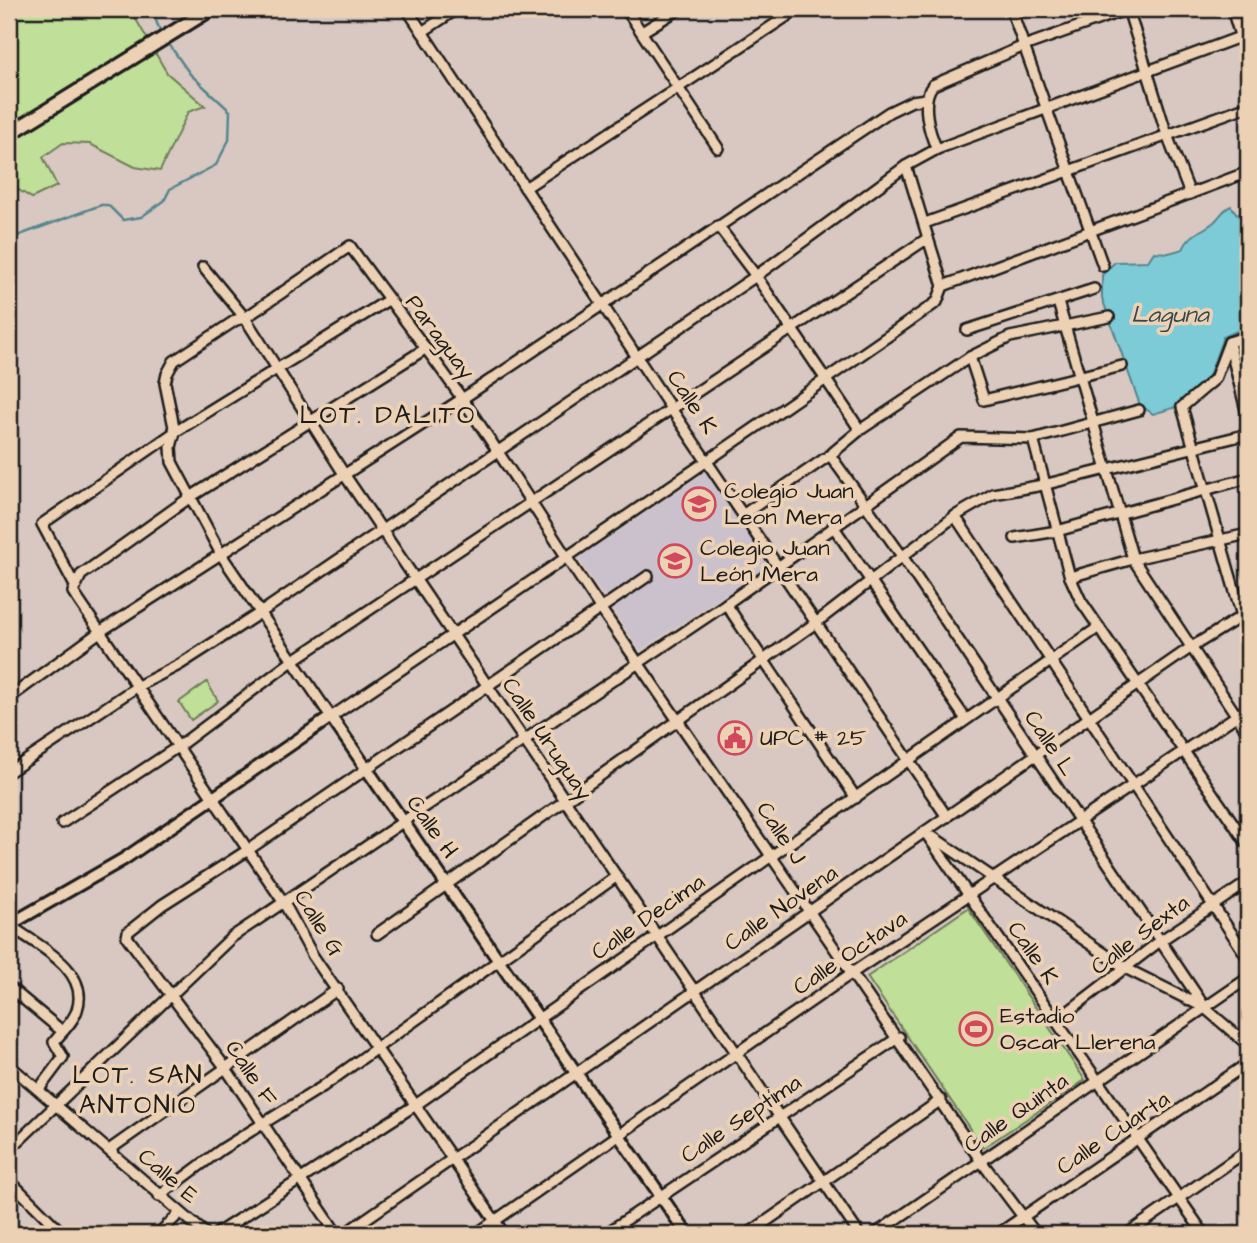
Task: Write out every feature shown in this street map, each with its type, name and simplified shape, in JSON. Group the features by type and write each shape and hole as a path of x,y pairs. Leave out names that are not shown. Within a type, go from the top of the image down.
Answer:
{"main road":[{"path":"9,134 209,10"}],"street":[{"name":"Calle K","path":"407,9 639,356 670,407 779,564 947,817"},
{"path":"422,32 457,9"},
{"path":"626,9 718,148"},
{"path":"642,32 680,9"},
{"path":"525,188 798,9"},
{"path":"1011,9 1103,266"},
{"path":"937,149 926,99 933,85 1024,47 1128,9 1167,135 1190,194"},
{"path":"1232,9 1244,36 1248,62"},
{"path":"9,772 138,686 179,665 260,613 756,276 906,166 937,149 1244,36"},
{"path":"9,698 101,631 222,556 344,474 463,399 889,112 912,101 926,99"},
{"path":"925,223 1248,106"},
{"path":"39,1089 63,1057 54,1042 78,1010 78,991 72,972 9,925 124,859 937,302 943,286 906,166"},
{"path":"943,286 1090,234 1248,172"},
{"path":"718,226 756,276 860,430"},
{"path":"62,823 179,746 291,662 670,407 928,238"},
{"name":"Paraguay","path":"350,246 463,399 566,557"},
{"name":"Calle H","path":"350,246 245,318 236,320 174,361 165,383 175,432 170,455 175,473 222,556 291,662 687,1234"},
{"name":"Calle Uruguay","path":"202,267 245,318 344,474 859,1234"},
{"path":"967,330 1094,289"},
{"path":"175,432 388,300"},
{"path":"1058,302 1133,559 1189,648 1248,733"},
{"path":"744,514 830,455 860,430 970,357 1010,337 1109,317"},
{"path":"1229,342 1248,336"},
{"path":"1229,342 1245,386 1248,418"},
{"path":"1229,342 1215,379 1182,407 1218,542 1241,616 1248,626"},
{"path":"74,584 81,575 189,498 310,419 425,349"},
{"path":"970,357 984,400 1122,366"},
{"path":"9,1150 172,996 193,971 232,937 523,738 726,604 961,437 1033,439 1139,410"},
{"name":"Calle G","path":"175,432 42,524 74,584 73,592 284,903 313,956 378,1046 504,1234"},
{"path":"377,934 817,622 955,516 993,494 1193,450 1248,434"},
{"path":"1033,439 1043,485 1070,577 1099,627 1248,845"},
{"name":"Calle L","path":"830,455 863,505 902,556 1206,1009 1248,1045"},
{"path":"1015,538 1057,531 1248,478"},
{"path":"955,516 1248,958"},
{"path":"833,526 965,719"},
{"path":"1070,577 1133,559 1248,534"},
{"name":"Calle J","path":"566,557 852,973 899,1037 981,1161 1036,1234"},
{"path":"248,850 649,576"},
{"path":"726,604 856,798"},
{"name":"Calle Novena","path":"344,1234 1189,648 1241,616"},
{"name":"Calle Decima","path":"216,1234 416,1104 1099,627"},
{"name":"Calle Octava","path":"476,1234 852,973 994,881 1248,708"},
{"name":"Calle K","path":"925,832 1204,1234"},
{"path":"925,832 1127,969 1206,1009"},
{"name":"Calle F","path":"248,850 132,925 127,937 225,1067 337,1234"},
{"path":"159,1196 262,1123 322,1087 617,876"},
{"name":"Calle Sexta","path":"1056,1021 1160,941 1248,882"},
{"name":"Calle Quinta","path":"875,1234 1248,978"},
{"path":"9,987 62,1031"},
{"path":"109,1150 338,989"},
{"name":"Calle Septima","path":"604,1234 899,1037"},
{"name":"Calle Cuarta","path":"998,1234 1248,1063"},
{"name":"Calle E","path":"9,1065 58,1104 159,1196 206,1234"},
{"path":"748,1234 941,1100"},
{"path":"1127,1234 1248,1150"},
{"path":"9,1180 63,1234"},
{"path":"158,1234 180,1213"}],"shaded area":[{"name":"Colegio Juan León Mera","path":"706,472 771,564 640,650 578,558"}],"green space":[{"path":"9,9 130,9 167,73 205,106 188,112 160,171 135,167 90,144 63,143 43,157 57,186 32,198 17,189 9,192"},
{"path":"207,682 218,701 191,720 179,702"},
{"name":"Estadio Oscar Llerena","path":"968,908 1085,1080 983,1148 867,977"}],"water":[{"name":"Laguna","path":"1231,206 1237,214 1248,211 1248,278 1240,284 1248,294 1248,317 1240,320 1242,329 1223,337 1209,376 1173,408 1153,414 1140,405 1102,298 1102,275 1115,262 1148,261 1154,252 1169,253 1183,249 1193,236"}],"waterway":[{"path":"151,9 162,35"},
{"path":"9,239 101,205 108,205 123,220 141,217 164,201 170,189 216,165 229,140 230,111 190,74 166,40"}],"place":[{"name":"Colegio Juan Leon Mera","path":"699,504"},
{"name":"Colegio Juan León Mera","path":"675,561"},
{"name":"UPC # 25","path":"735,738"},
{"name":"Estadio Oscar Llerena","path":"976,1029"}],"district":[{"name":"LOT. DALITO","path":"388,415"},
{"name":"LOT. SAN ANTONIO","path":"138,1090"}]}
